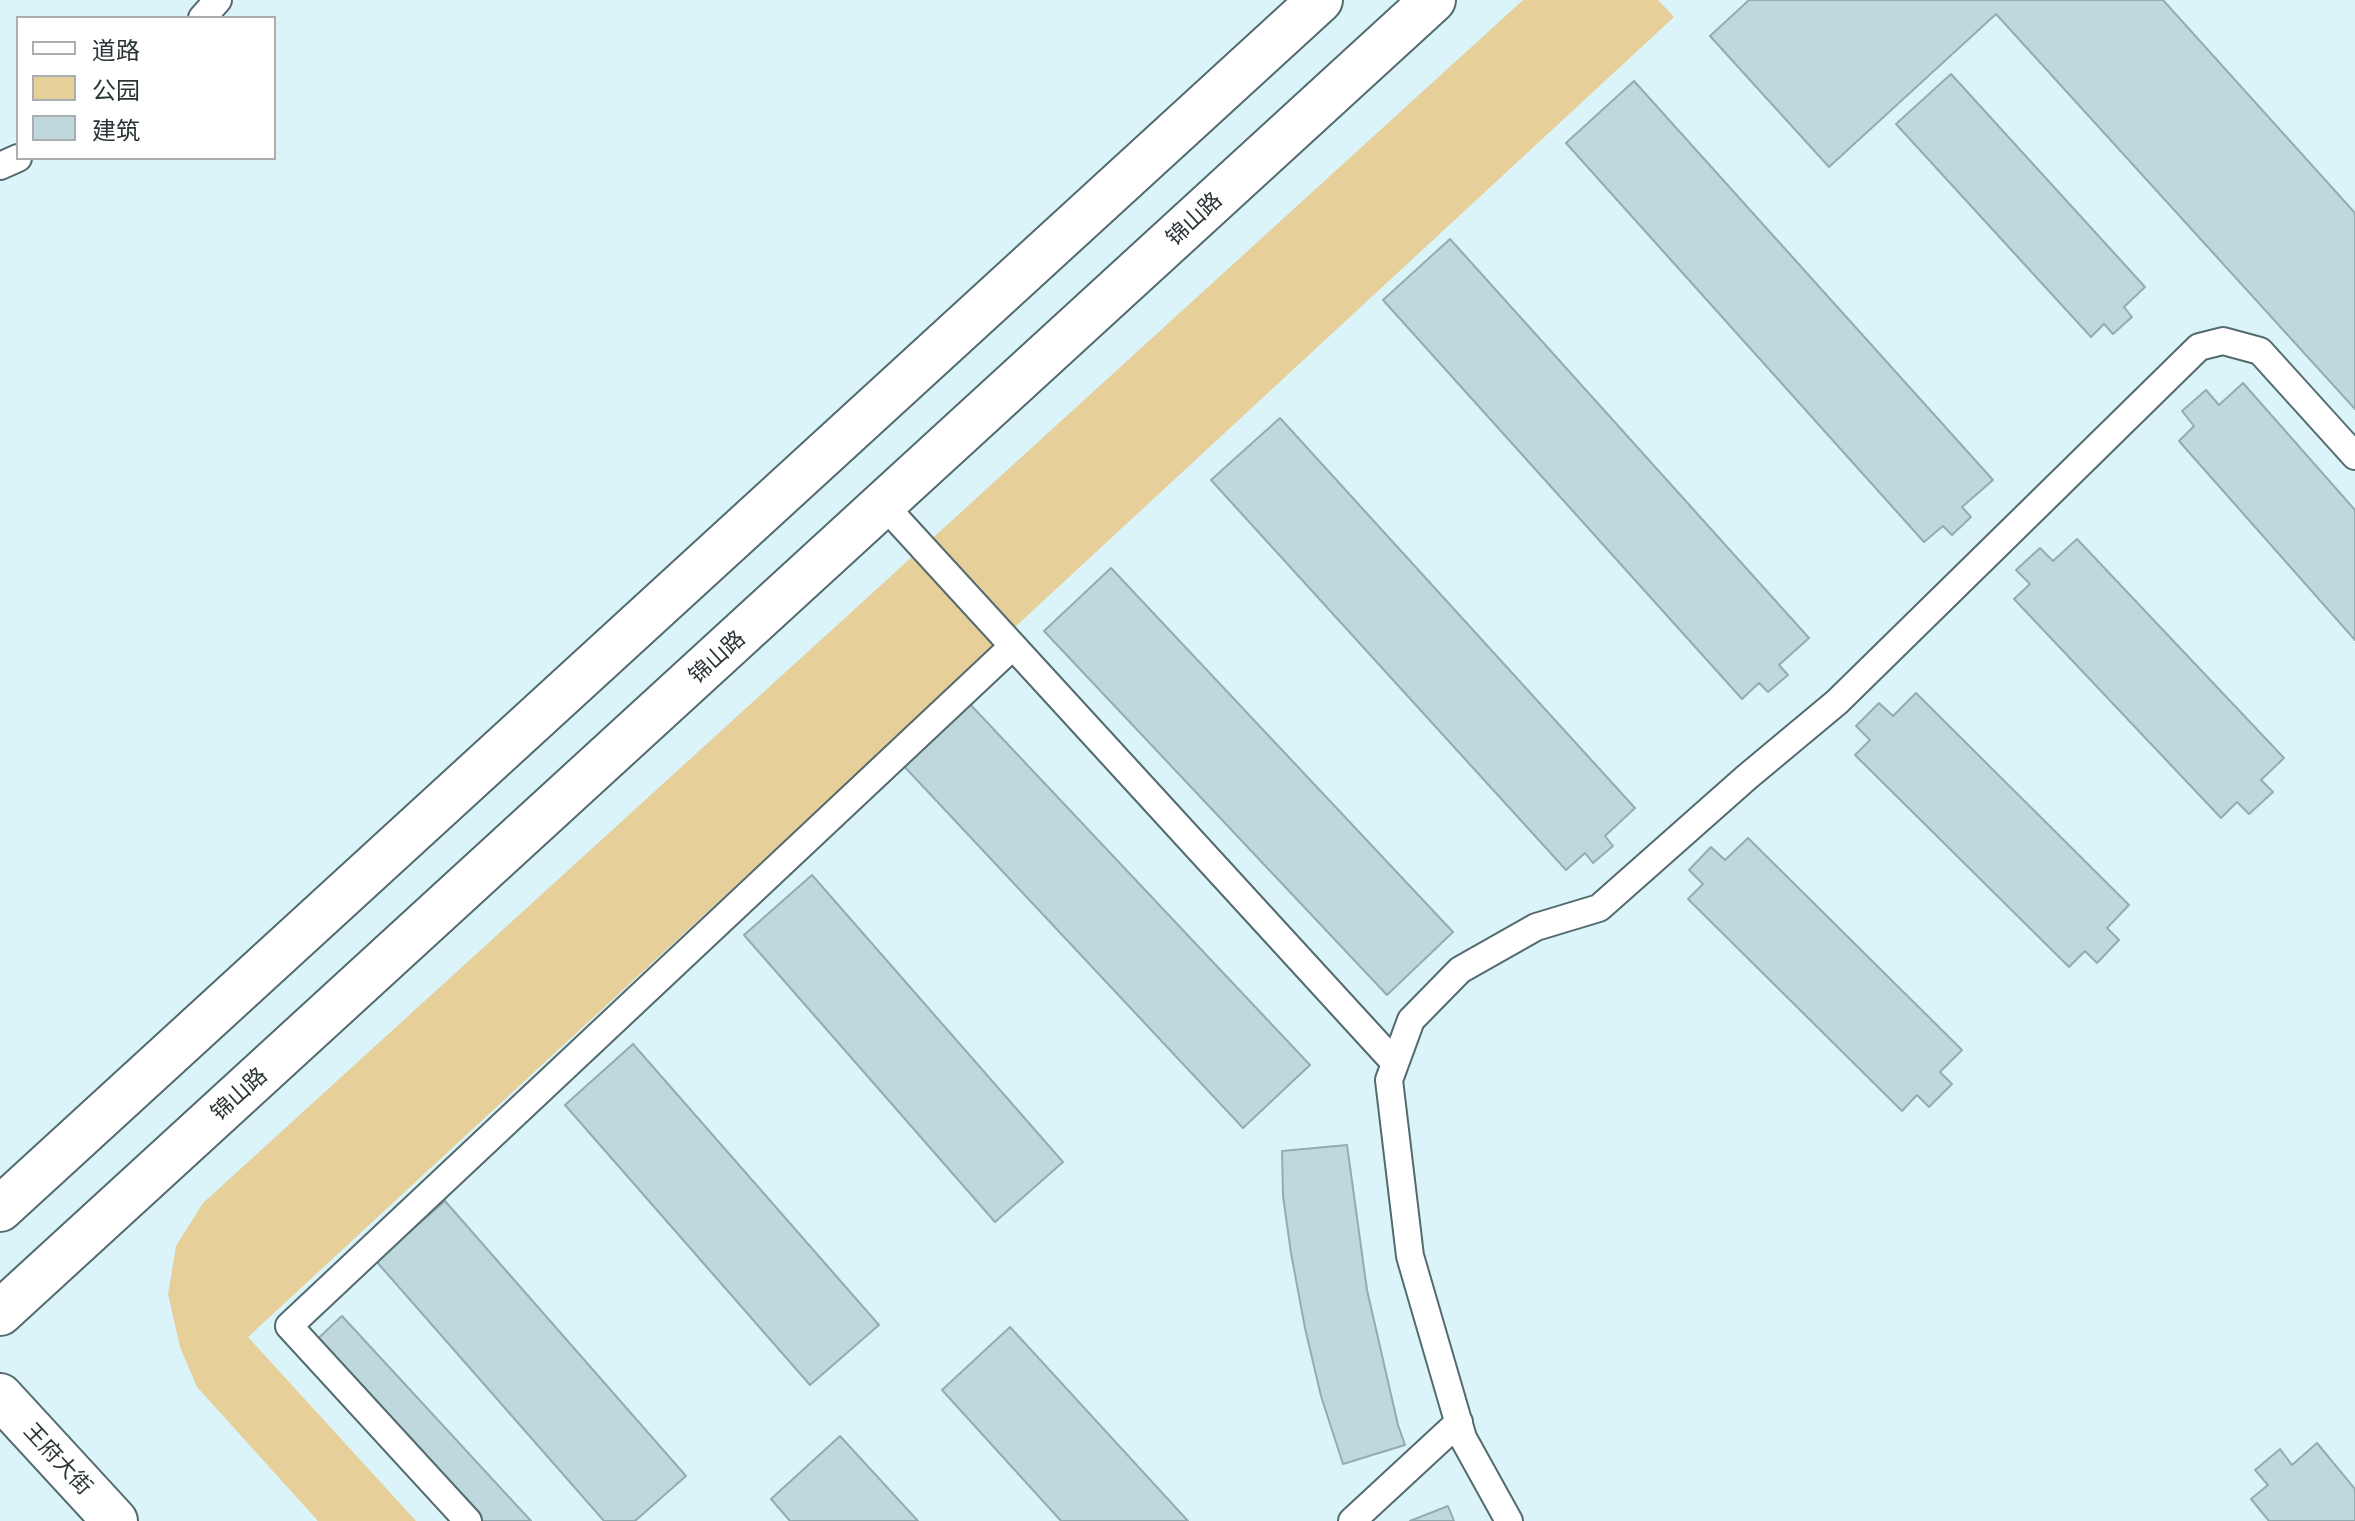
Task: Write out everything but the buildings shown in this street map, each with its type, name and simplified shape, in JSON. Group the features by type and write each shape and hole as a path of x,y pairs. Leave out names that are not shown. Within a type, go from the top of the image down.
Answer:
{"street":[{"name":"锦山路","path":"0,1313 1433,0"},
{"path":"0,1209 1306,4"},
{"name":"王府大街","path":"0,1396 115,1521"}],"lane":[{"path":"204,16 218,0"},
{"path":"1509,1521 1463,1438 1410,1256 1389,1080 1411,1020 1460,970 1536,927 1599,908 1837,702 2199,347 2223,341 2260,351 2355,456"},
{"path":"883,504 1395,1063"},
{"path":"468,1521 289,1326 1013,646"},
{"path":"1352,1521 1459,1422"}],"green space":[{"path":"1523,0 1658,0 1674,17 248,1337 416,1521 318,1521 197,1387 180,1347 168,1294 176,1246 203,1203"}]}
